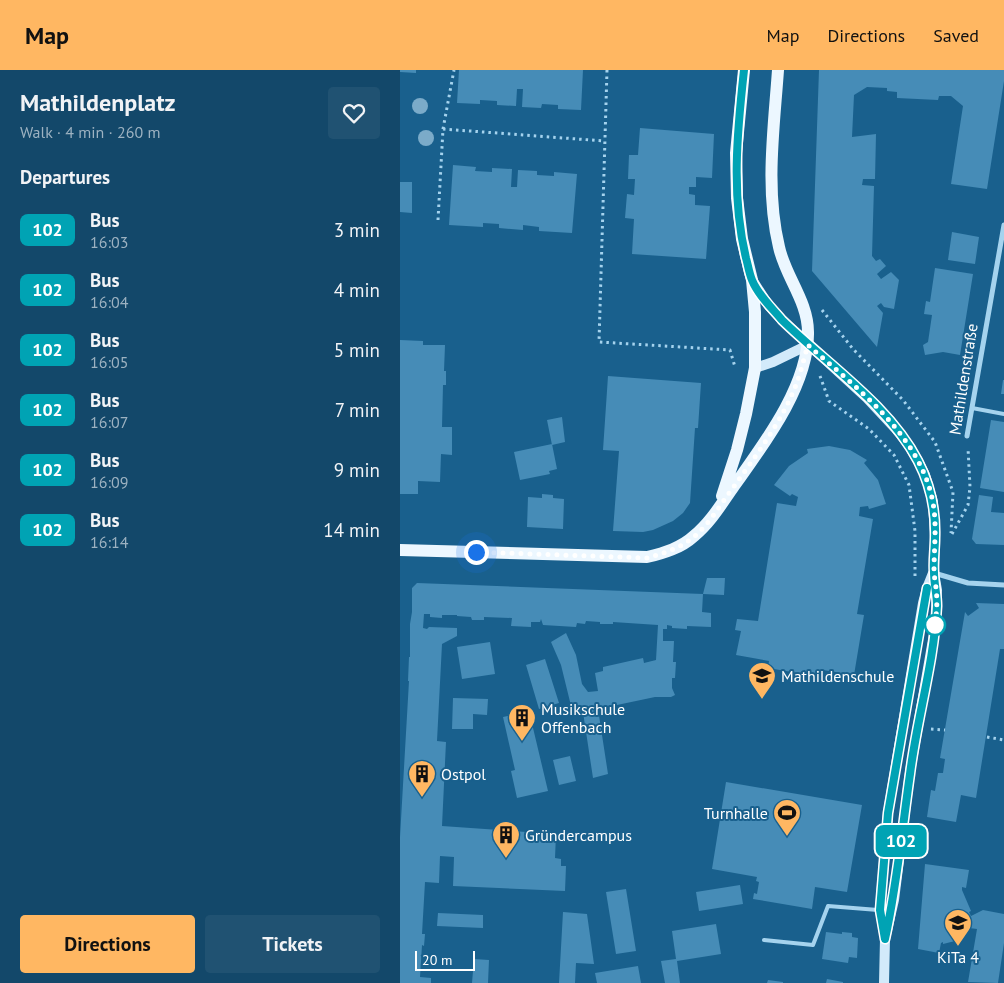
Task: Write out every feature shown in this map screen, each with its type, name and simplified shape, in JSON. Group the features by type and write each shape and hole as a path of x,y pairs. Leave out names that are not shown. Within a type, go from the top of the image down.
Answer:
{"main road":[{"path":"718,508 738,450 755,368 755,312 752,280 742,239 737,198 736,153 744,70"},
{"path":"400,550 647,558 666,553 694,537 707,523 753,460 784,410 796,386 808,345 808,330 804,309 779,249 773,218 771,181 778,70"},
{"path":"752,280 769,306 808,345 867,398 907,443 925,475 933,502 935,537 934,573 937,590 935,628 910,772 894,900 885,939"},
{"path":"755,368 773,362 808,345"},
{"path":"884,983 885,939 880,910 888,813 923,603 934,573"}],"street":[{"name":"Mathildenstraße","path":"967,436 1004,225"},
{"path":"934,573 968,583 1004,585"}],"lane":[{"path":"972,408 1004,414"},
{"path":"764,940 813,945 828,906 880,910"}],"path":[{"path":"438,220 442,129 454,70"},
{"path":"606,70 599,342 730,350 735,366"},
{"path":"442,129 604,141"},
{"name":"Mathildenstraße","path":"818,303 854,349 903,400 935,442 953,492 951,535 966,512 969,501 967,436"},
{"path":"808,345 829,401 876,435 894,455 909,485 915,531 915,583"},
{"path":"928,728 945,730"},
{"path":"987,737 1004,740"}],"building":[{"path":"400,70 416,70 416,73 400,72"},
{"path":"459,70 583,70 581,110 558,109 558,105 542,104 541,108 522,107 523,89 517,89 516,106 497,105 497,101 480,100 480,104 457,103"},
{"path":"819,70 1004,70 1004,81 987,189 951,184 963,106 951,96 939,96 938,100 897,98 897,92 887,91 887,88 867,87 854,95 852,137 876,134 875,179 863,179 862,185 874,186 872,256 876,261 880,259 886,266 877,274 881,279 891,272 899,280 894,309 884,307 881,303 877,306 883,313 877,347 812,271"},
{"path":"640,128 714,134 712,178 696,177 696,187 689,187 689,194 695,195 695,205 710,206 706,259 632,254 634,219 625,218 627,194 634,195 635,179 628,179 629,155 638,155"},
{"path":"453,165 476,167 475,171 492,172 492,168 512,169 511,187 517,187 518,170 537,171 537,175 554,176 554,172 577,174 572,233 539,231 539,227 523,225 523,230 499,228 499,224 483,223 483,227 449,225"},
{"path":"400,182 412,182 412,213 400,212"},
{"path":"952,232 979,237 975,264 948,260"},
{"path":"935,268 973,274 960,355 943,352 925,355 923,345 928,342 932,315 924,314 926,301 930,302"},
{"path":"400,340 423,341 423,345 445,345 444,371 446,371 446,385 443,385 442,427 452,427 452,455 441,454 440,482 418,481 418,494 400,494"},
{"path":"608,376 701,383 698,428 695,428 690,503 683,513 673,521 653,530 643,532 613,531 619,451 603,450"},
{"path":"1003,380 1004,394 1001,394"},
{"path":"562,417 565,442 552,445 547,420"},
{"path":"991,420 1004,422 1004,492 980,488"},
{"path":"552,444 557,469 549,471 550,474 520,480 514,452"},
{"path":"829,446 850,450 867,460 864,463 878,480 886,504 869,509 868,506 860,507 859,516 873,519 857,614 864,615 854,675 823,670 822,677 768,668 769,661 736,655 741,631 735,630 737,619 758,621 777,503 796,506 798,497 792,494 790,496 774,485 789,466 808,453 807,449"},
{"path":"542,494 564,499 563,529 527,527 528,497 542,498"},
{"path":"979,495 993,497 991,512 1004,513 1004,545 976,544 972,539"},
{"path":"707,578 725,578 724,595 703,594"},
{"path":"417,583 703,594 702,612 711,613 711,627 687,626 687,629 672,628 672,626 667,625 667,629 663,629 663,641 674,641 673,662 676,662 675,678 672,678 672,688 675,695 671,697 655,697 598,709 608,774 593,778 583,712 573,714 561,665 551,642 566,633 576,655 582,684 588,692 598,691 595,673 603,671 603,667 643,658 644,663 656,660 658,625 613,622 613,624 600,624 600,622 586,621 585,624 577,623 576,627 543,625 541,619 540,622 531,622 531,627 511,626 512,618 484,617 484,620 472,620 471,617 457,615 442,615 442,618 430,617 430,614 424,614 423,628 457,628 457,636 442,644 437,741 446,742 442,826 556,834 555,858 561,859 561,866 566,866 565,891 453,886 454,857 440,856 439,883 425,882 422,934 425,934 424,946 422,945 420,977 431,978 431,983 400,983 400,837 412,588"},
{"path":"976,603 1004,604 1004,649 1000,649 976,798 961,795 956,822 927,817 931,790 935,791 938,773 943,773 945,759 940,758 965,612 968,616 979,608"},
{"path":"490,642 495,674 462,679 457,647"},
{"path":"545,659 559,703 539,709 526,665"},
{"path":"453,698 488,699 487,715 473,714 473,729 452,729"},
{"name":"Musikschule Offenbach","path":"529,711 548,791 517,798 511,771 515,770 503,717"},
{"path":"570,756 576,781 559,785 553,760"},
{"name":"Turnhalle","path":"726,782 862,805 847,892 815,887 812,909 753,899 754,893 757,894 759,882 756,881 757,877 712,869"},
{"path":"925,864 969,870 966,888 962,887 962,890 971,911 969,912 971,916 983,910 1004,914 1004,943 998,983 968,982 977,929 961,927 959,936 954,937 955,941 941,943 939,953 918,949"},
{"path":"740,885 743,904 699,911 696,892"},
{"path":"626,889 636,951 616,954 606,892"},
{"path":"563,912 587,914 594,964 576,963 575,983 559,983"},
{"path":"438,913 483,915 483,928 437,926"},
{"path":"716,924 721,954 677,961 680,983 665,983 661,961 676,959 672,931"},
{"path":"826,932 852,933 852,937 858,938 857,958 849,957 848,963 822,959"},
{"path":"474,959 489,960 488,983 472,983"},
{"path":"638,966 641,983 597,983 595,973"},
{"path":"827,979 843,982 843,983 826,983"},
{"path":"768,980 783,982 783,983 767,983"}],"bus line":[{"name":"102","path":"744,70 736,153 737,198 742,239 752,280 769,306 782,320 867,398 907,443 925,475 933,502 935,516 934,573 937,590 935,628 910,772 894,900 885,939 880,910 888,813 927,588"}],"place":[{"name":"Mathildenschule","path":"762,700"},
{"name":"Musikschule Offenbach","path":"522,742"},
{"name":"Ostpol","path":"422,798"},
{"name":"Turnhalle","path":"787,837"},
{"name":"Gründercampus","path":"506,859"},
{"name":"KiTa 4","path":"958,947"}],"route":[{"path":"476,552 647,558 666,553 680,546 694,537 707,523 753,460 784,410 796,386 808,345 867,398 883,415 907,443 925,475 930,489 935,516 934,573 937,590 935,628 935,625"}]}
